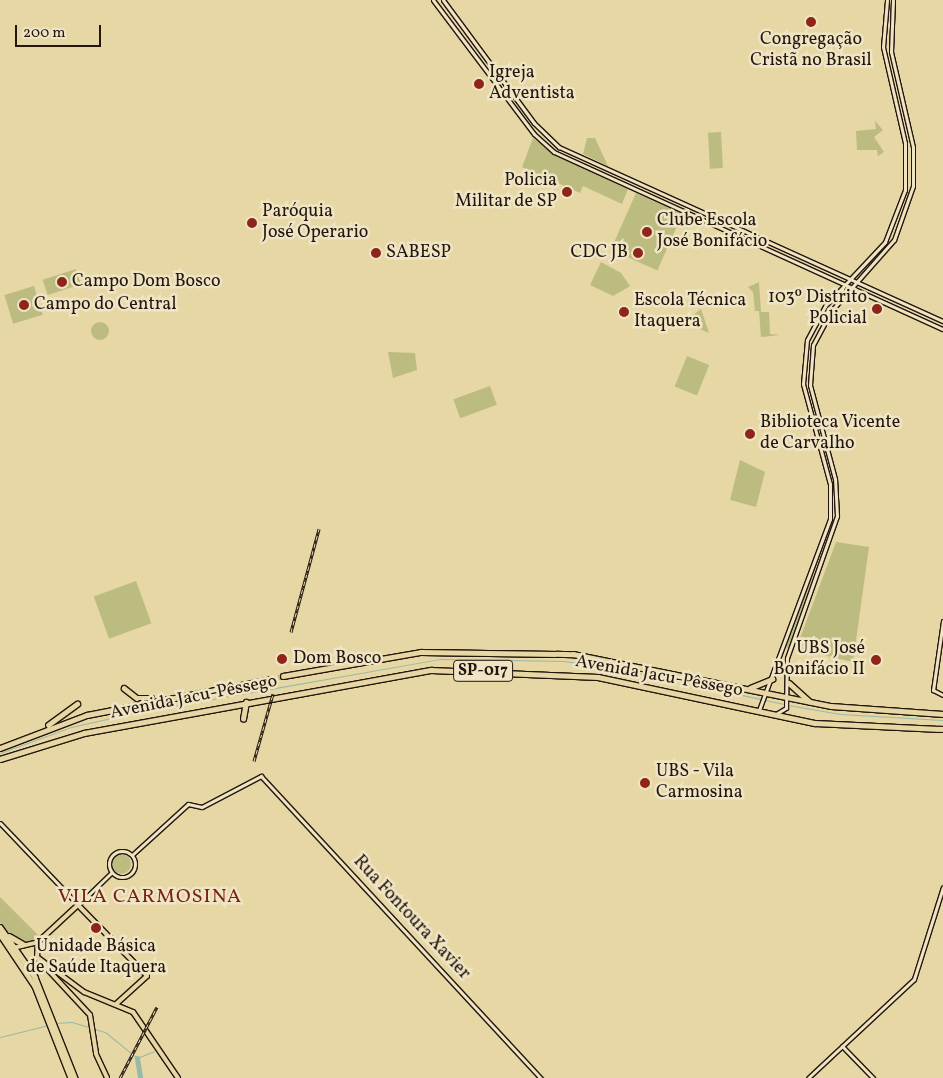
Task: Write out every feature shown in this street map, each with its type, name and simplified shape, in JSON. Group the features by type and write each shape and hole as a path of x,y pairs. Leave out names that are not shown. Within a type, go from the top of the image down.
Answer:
{"highway":[{"name":"Avenida Jacu-Pêssego","path":"283,676 412,653 467,651 601,658 744,688 763,695 789,700 943,714"},
{"name":"Avenida Jacu-Pêssego","path":"0,759 44,743 246,702 420,671 499,671 615,679 776,714 845,726 943,729"},
{"name":"Avenida Jacu-Pêssego","path":"0,748 45,728 159,699 272,679"},
{"path":"744,688 772,679"},
{"path":"789,683 812,703"},
{"path":"124,688 137,698 159,699"},
{"path":"243,719 246,702"},
{"path":"45,728 77,704"},
{"path":"0,927 5,940 13,948"},
{"path":"2,934 23,944"},
{"path":"2,934 35,977 73,1078"}],"main road":[{"path":"432,0 511,104 554,152 943,329"},
{"path":"443,0 520,104 559,147 942,320"},
{"path":"759,710 830,519 830,484 802,378 807,340 821,312 885,242 898,217 905,190 906,155 885,60 883,26 888,0"},
{"path":"776,714 786,708 789,700 787,658 837,516 835,479 810,374 813,345 828,315 890,246 906,215 914,155 892,56 890,29 893,0"},
{"path":"883,26 890,29"},
{"path":"511,104 520,104"},
{"path":"906,155 914,155"},
{"path":"632,181 632,189"},
{"path":"637,191 640,184"},
{"path":"898,217 906,215"},
{"path":"754,244 768,242"},
{"path":"792,261 798,256"},
{"path":"826,306 832,310"},
{"path":"821,312 828,315"},
{"path":"943,621 933,690 943,694"},
{"name":"Rua Fontoura Xavier","path":"132,855 188,804 202,807 261,776 541,1078"},
{"path":"1,824 147,976 116,1004"},
{"path":"13,948 23,944 38,942 78,905 111,873 112,855 123,851 132,855 135,867 130,874 121,878 111,873"},
{"path":"808,1078 914,979 943,887"},
{"path":"38,942 37,957 87,1012 107,1078"},
{"path":"37,957 76,987 123,1007 140,1020 178,1078"},
{"path":"122,999 123,1007"},
{"path":"842,1046 873,1078"}],"green space":[{"path":"875,121 883,130 874,137 884,152 878,156 877,150 857,150 856,131 876,129"},
{"path":"721,132 723,168 710,169 708,133"},
{"path":"533,138 555,155 628,189 622,204 583,186 580,193 522,167"},
{"path":"587,138 595,138 608,166 583,154"},
{"name":"Clube Escola José Bonifácio","path":"636,193 683,214 657,270 611,250"},
{"path":"601,262 621,273 630,286 613,296 590,285"},
{"name":"Campo Dom Bosco","path":"76,269 81,284 48,295 43,280"},
{"path":"759,282 761,312 769,312 770,334 780,335 761,337 759,311 755,311 753,292 748,287"},
{"name":"Campo do Central","path":"34,286 43,315 13,324 4,295"},
{"path":"701,309 709,333 684,322"},
{"path":"96,322 104,322 109,327 107,338 96,340 91,335 91,327"},
{"path":"388,352 415,353 417,370 393,378"},
{"path":"687,356 709,365 697,396 675,387"},
{"path":"490,386 497,405 460,418 453,399"},
{"path":"740,460 765,472 756,507 730,500"},
{"path":"825,540 789,648 785,647"},
{"path":"836,542 869,547 853,662 796,649"},
{"path":"136,581 151,623 109,639 94,596"},
{"path":"121,854 128,857 131,864 128,871 121,874 114,871 111,864 114,857"},
{"path":"0,897 41,938 37,942 24,943 9,935 0,922"}],"waterway":[{"path":"0,753 71,727 128,714 439,659 563,661 610,667 784,704"},
{"path":"788,705 840,714 943,720"},
{"path":"54,1023 72,1022 105,1032 137,1058 154,1051"},
{"path":"0,1037 48,1025"},
{"path":"137,1058 140,1078"}],"tunnel":[{"path":"272,679 283,676"}],"railway":[{"path":"291,632 319,529"},
{"path":"254,761 273,694"},
{"path":"120,1078 157,1007"}],"place":[{"name":"Congregação Cristã no Brasil","path":"811,22"},
{"name":"Igreja Adventista","path":"479,84"},
{"name":"Policia Militar de SP","path":"567,192"},
{"name":"Paróquia José Operario","path":"252,223"},
{"name":"Clube Escola José Bonifácio","path":"647,232"},
{"name":"SABESP","path":"376,253"},
{"name":"CDC JB","path":"638,253"},
{"name":"Campo Dom Bosco","path":"62,282"},
{"name":"Campo do Central","path":"24,305"},
{"name":"103º Distrito Policial","path":"877,309"},
{"name":"Escola Técnica Itaquera","path":"624,312"},
{"name":"Biblioteca Vicente de Carvalho","path":"750,434"},
{"name":"Dom Bosco","path":"282,659"},
{"name":"UBS José Bonifácio II","path":"876,660"},
{"name":"UBS - Vila Carmosina","path":"645,783"},
{"name":"Unidade Básica de Saúde Itaquera","path":"96,928"}],"district":[{"name":"VILA CARMOSINA","path":"150,897"}]}
